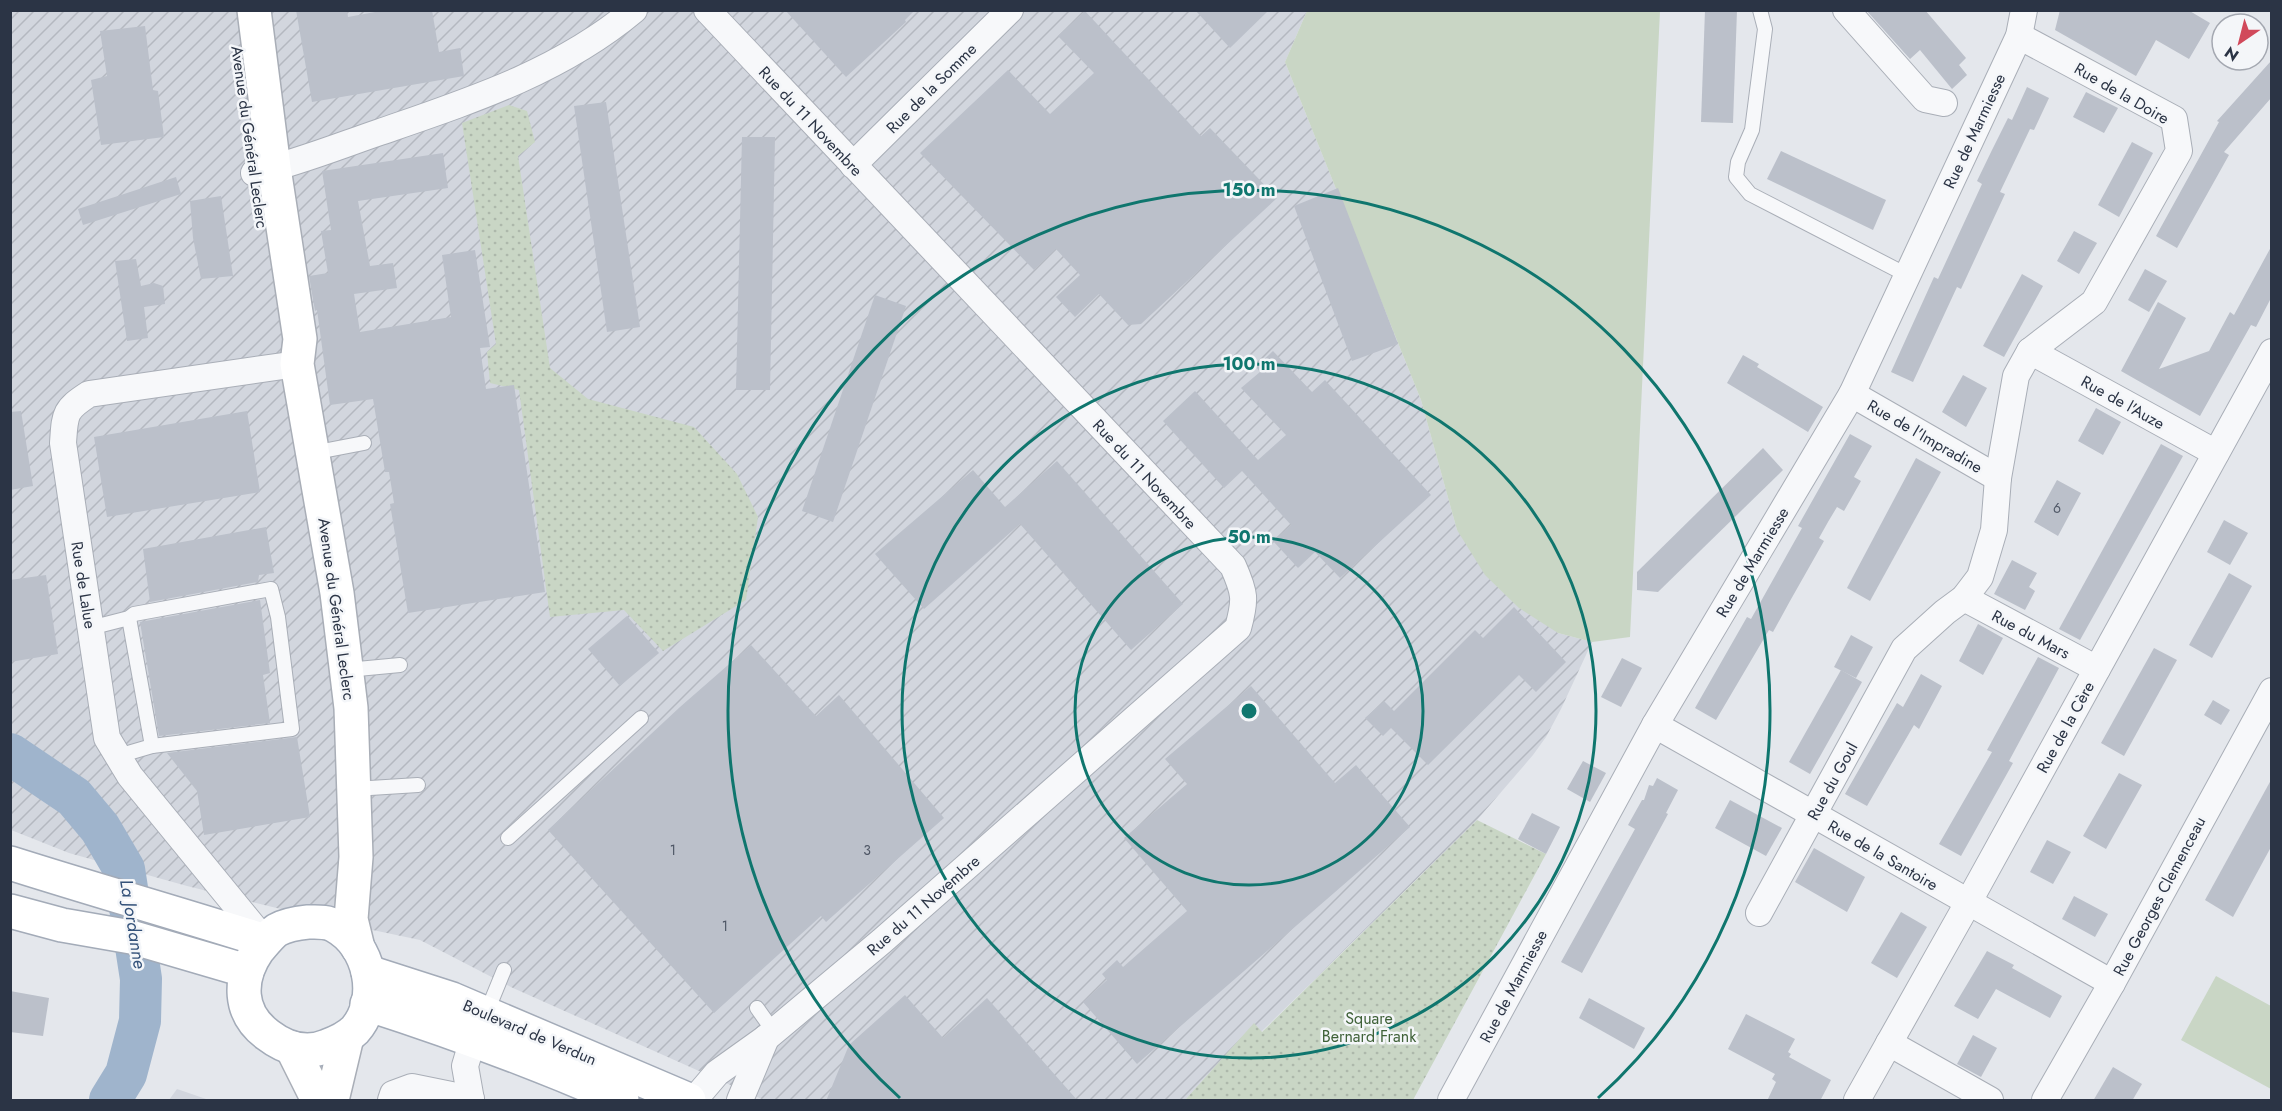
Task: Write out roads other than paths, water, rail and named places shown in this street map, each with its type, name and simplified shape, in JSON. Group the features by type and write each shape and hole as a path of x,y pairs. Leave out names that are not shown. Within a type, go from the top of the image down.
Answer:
{"main road":[{"name":"Avenue du Général Leclerc","path":"234,10 264,170 300,339 297,364 337,593 351,708 356,857 351,919 363,960"},
{"name":"Avenue du Général Leclerc","path":"254,10 264,170"},
{"path":"308,922 331,900 356,857"},
{"path":"10,863 265,941"},
{"path":"10,911 62,925 131,937 216,960 247,971"},
{"path":"308,922 334,925 351,939 363,960 367,1004 355,1029 347,1037 322,1049 303,1051 282,1045 256,1025 243,997 243,981 254,957 265,941 277,930 308,922"},
{"name":"Boulevard de Verdun","path":"363,960 452,999 480,1026 562,1073 622,1101"},
{"name":"Boulevard de Verdun","path":"367,1004 480,1026 689,1101"},
{"path":"332,1101 347,1037"},
{"path":"292,1048 318,1101"}],"street":[{"path":"264,170 482,97 554,65 614,28 634,10"},
{"name":"Rue du 11 Novembre","path":"694,1101 717,1073 770,1035 882,941 1238,628 1244,607 1244,590 1233,566 707,10"},
{"name":"Rue de la Somme","path":"853,165 1010,10"},
{"path":"1846,10 1925,99 1944,103"},
{"name":"Rue de Marmiesse","path":"1451,1101 1655,725 1852,394 2019,36 2024,10"},
{"name":"Rue de la Doire","path":"2019,36 2174,120 2179,151 2094,302 2030,351"},
{"name":"Rue de l'Auze","path":"2030,351 2216,453"},
{"name":"Rue du Goul","path":"1759,913 1904,649 1964,598 1980,577 1994,530 1998,478 2016,376 2030,351"},
{"name":"Rue de la Cère","path":"1857,1101 2271,352"},
{"name":"Rue de Lalue","path":"265,941 207,873 130,776 107,738 63,443 64,419 71,405 89,394 297,364"},
{"name":"Rue de l'Impradine","path":"1852,394 1998,478"},
{"name":"Rue du Mars","path":"1964,598 2097,669"},
{"name":"Rue Georges Clemenceau","path":"2045,1101 2271,691"},
{"name":"Rue de la Santoire","path":"1655,725 2112,983"},
{"path":"391,1101 393,1094 412,1087 471,1100 465,1066 480,1026"},
{"name":"Rue du 11 Novembre","path":"740,1101 770,1035"},
{"path":"1889,1043 1990,1101"}],"lane":[{"path":"1760,10 1764,29 1752,130 1738,162 1736,177 1750,194 1907,275"},
{"path":"312,453 364,443"},
{"path":"90,628 129,618 134,614 271,589 278,617 292,729 152,746 118,756"},
{"path":"129,618 152,746"},
{"path":"347,670 400,665"},
{"path":"508,838 641,718"},
{"path":"354,789 418,785"},
{"path":"480,1026 504,970"},
{"path":"756,1008 770,1035"}],"waterway":[{"name":"La Jordanne","path":"10,754 74,797 100,828 124,869 141,979 140,1021 126,1074 110,1100"}],"park label":[{"name":"Square Bernard Frank","path":"1369,1027"}]}
